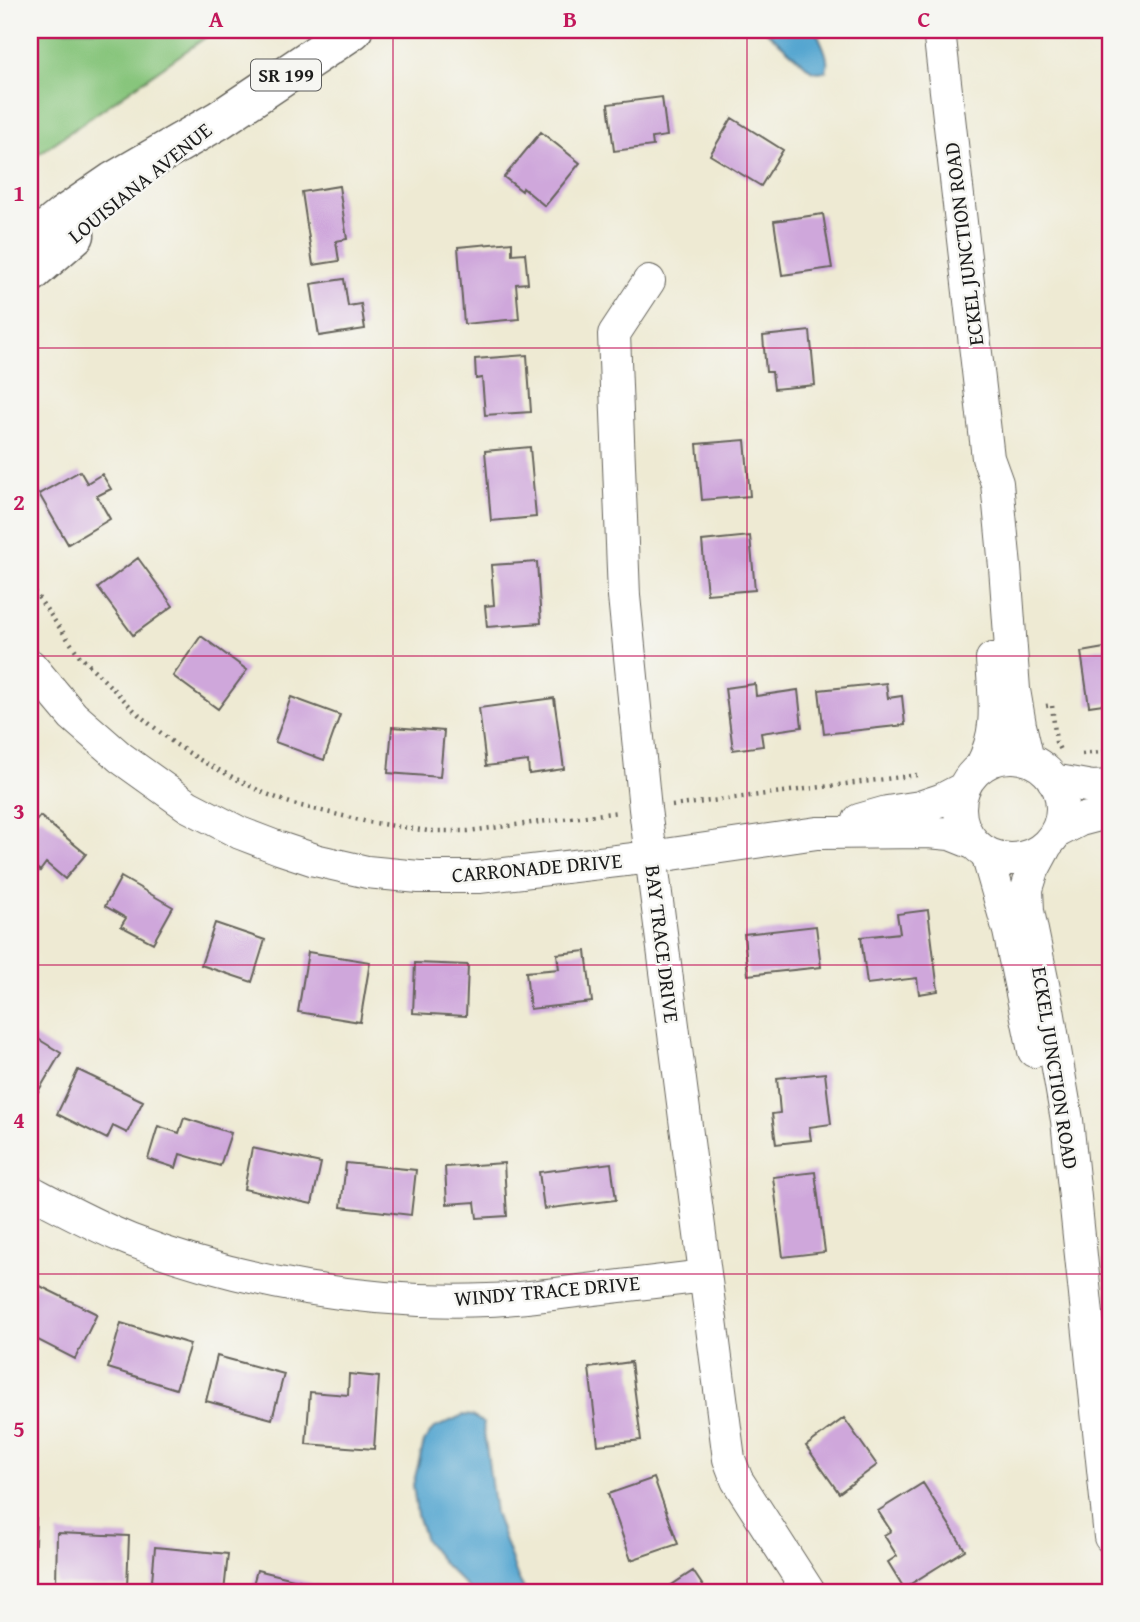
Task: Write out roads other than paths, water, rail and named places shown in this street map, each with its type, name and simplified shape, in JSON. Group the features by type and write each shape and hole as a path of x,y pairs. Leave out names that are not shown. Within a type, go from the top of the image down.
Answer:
{"main road":[{"name":"LOUISIANA AVENUE","path":"30,243 63,216 114,181 219,120 353,30"},
{"name":"LOUISIANA AVENUE","path":"30,274 219,120"}],"street":[{"name":"ECKEL JUNCTION ROAD","path":"939,30 988,458 997,483 1014,690 1028,760"},
{"name":"BAY TRACE DRIVE","path":"649,281 614,334 624,596 651,857 729,1459 737,1480 809,1592"},
{"name":"ECKEL JUNCTION ROAD","path":"988,458 983,487 995,724 993,739 960,803 961,818 966,832 981,849 1009,931 1051,1134 1070,1244 1085,1296"},
{"name":"CARRONADE DRIVE","path":"30,665 73,716 121,758 188,806 240,833 279,848 315,860 367,872 419,877 479,877 651,857 817,833 950,834 981,849"},
{"path":"972,777 996,759 1012,757 1028,760 1042,768 1061,767 1092,787 1110,786"},
{"name":"ECKEL JUNCTION ROAD","path":"1061,767 1059,791 1062,817 1033,870 1027,889 1028,911 1067,1120 1110,1537"},
{"name":"CARRONADE DRIVE","path":"817,833 941,800 972,777"},
{"path":"981,849 1003,859 1019,859 1034,854 1052,838 1080,820 1110,812"},
{"name":"WINDY TRACE DRIVE","path":"30,1191 118,1234 177,1256 261,1280 342,1293 418,1299 487,1300 705,1276"}],"water":[{"path":"765,30 816,30 826,56 826,71 811,70"},
{"path":"463,1415 473,1416 483,1423 495,1513 518,1578 526,1592 472,1592 425,1540 417,1515 413,1485 424,1442 433,1429"}]}
